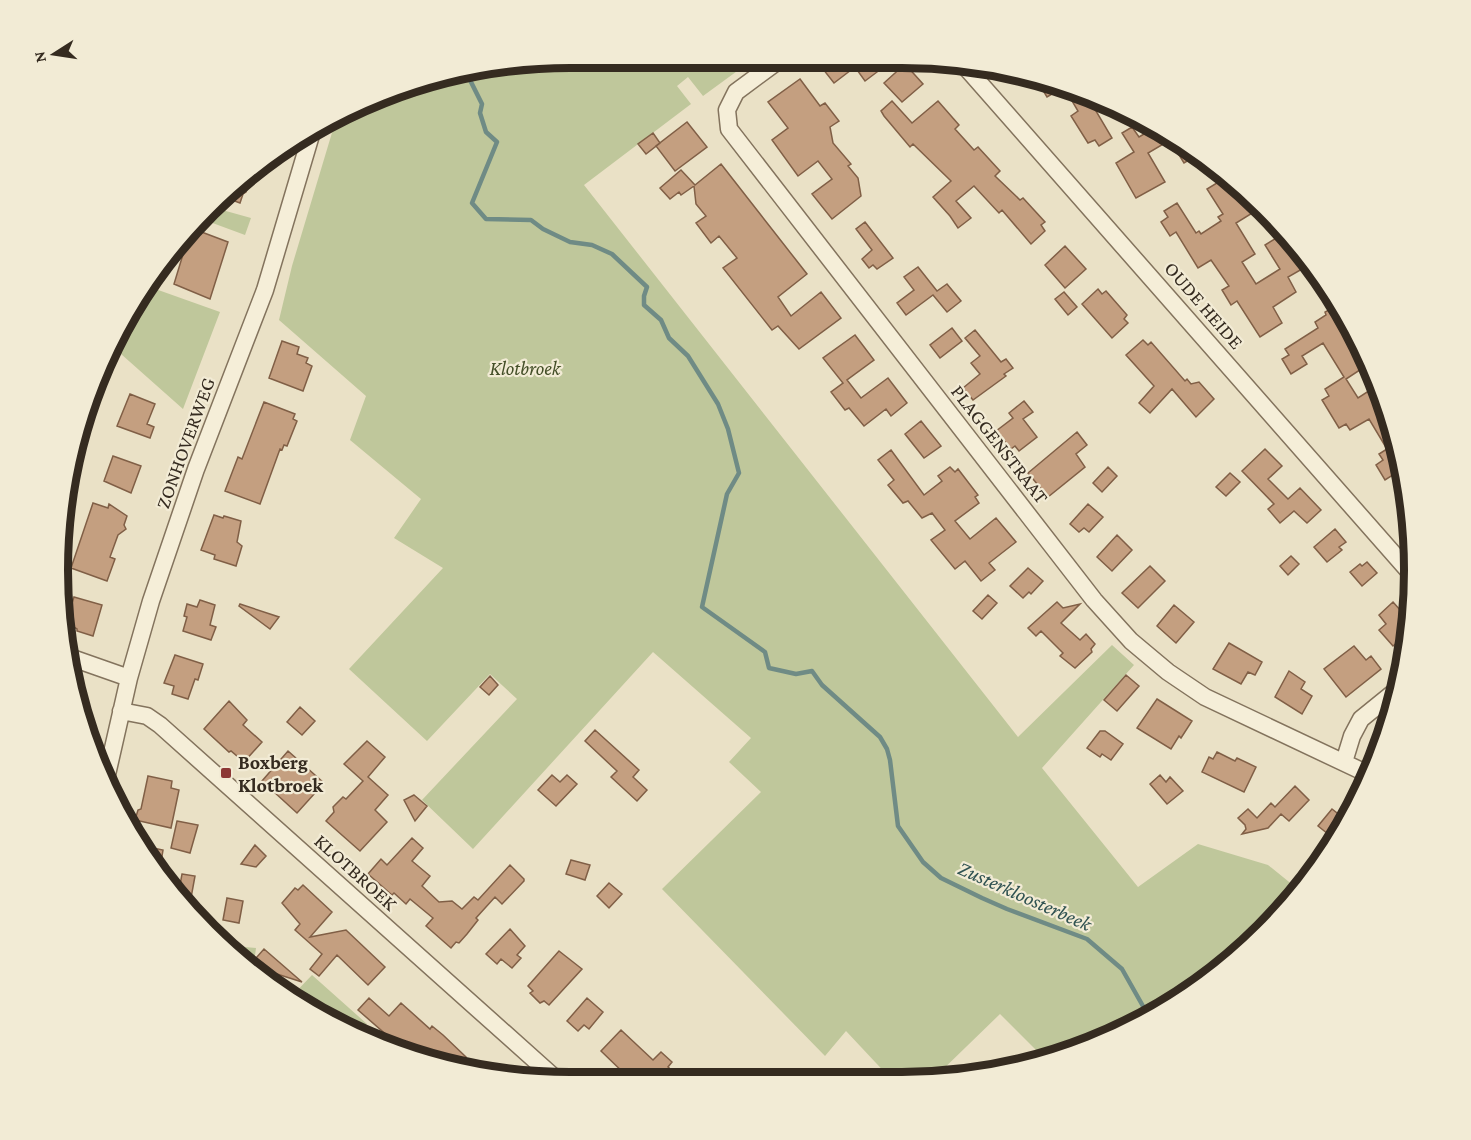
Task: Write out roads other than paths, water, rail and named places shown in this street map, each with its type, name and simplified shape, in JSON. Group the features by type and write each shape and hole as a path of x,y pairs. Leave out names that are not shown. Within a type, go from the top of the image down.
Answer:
{"street":[{"name":"PLAGGENSTRAAT","path":"768,68 736,92 727,110 729,129 1094,600 1131,641 1168,672 1205,697 1361,771"},
{"name":"OUDE HEIDE","path":"970,73 1404,565"},
{"name":"ZONHOVERWEG","path":"108,768 129,678 151,601 196,469 265,290 309,141"},
{"path":"76,659 129,678"},
{"path":"1344,762 1352,736 1361,719 1386,698"},
{"name":"KLOTBROEK","path":"121,711 147,716 160,725 549,1071"}],"waterway":[{"name":"Zusterkloosterbeek","path":"469,78 482,104 480,113 486,132 497,142 472,203 486,219 531,220 543,229 570,242 592,245 612,254 647,287 644,305 661,320 669,338 688,356 718,404 728,429 739,473 727,494 702,607 765,652 769,668 796,674 812,671 822,685 880,737 890,760 898,826 923,862 941,878 982,898 1087,939 1122,969 1145,1009"}],"place":[{"name":"Boxberg Klotbroek","path":"226,773"}],"park label":[{"name":"Klotbroek","path":"525,368"}]}
